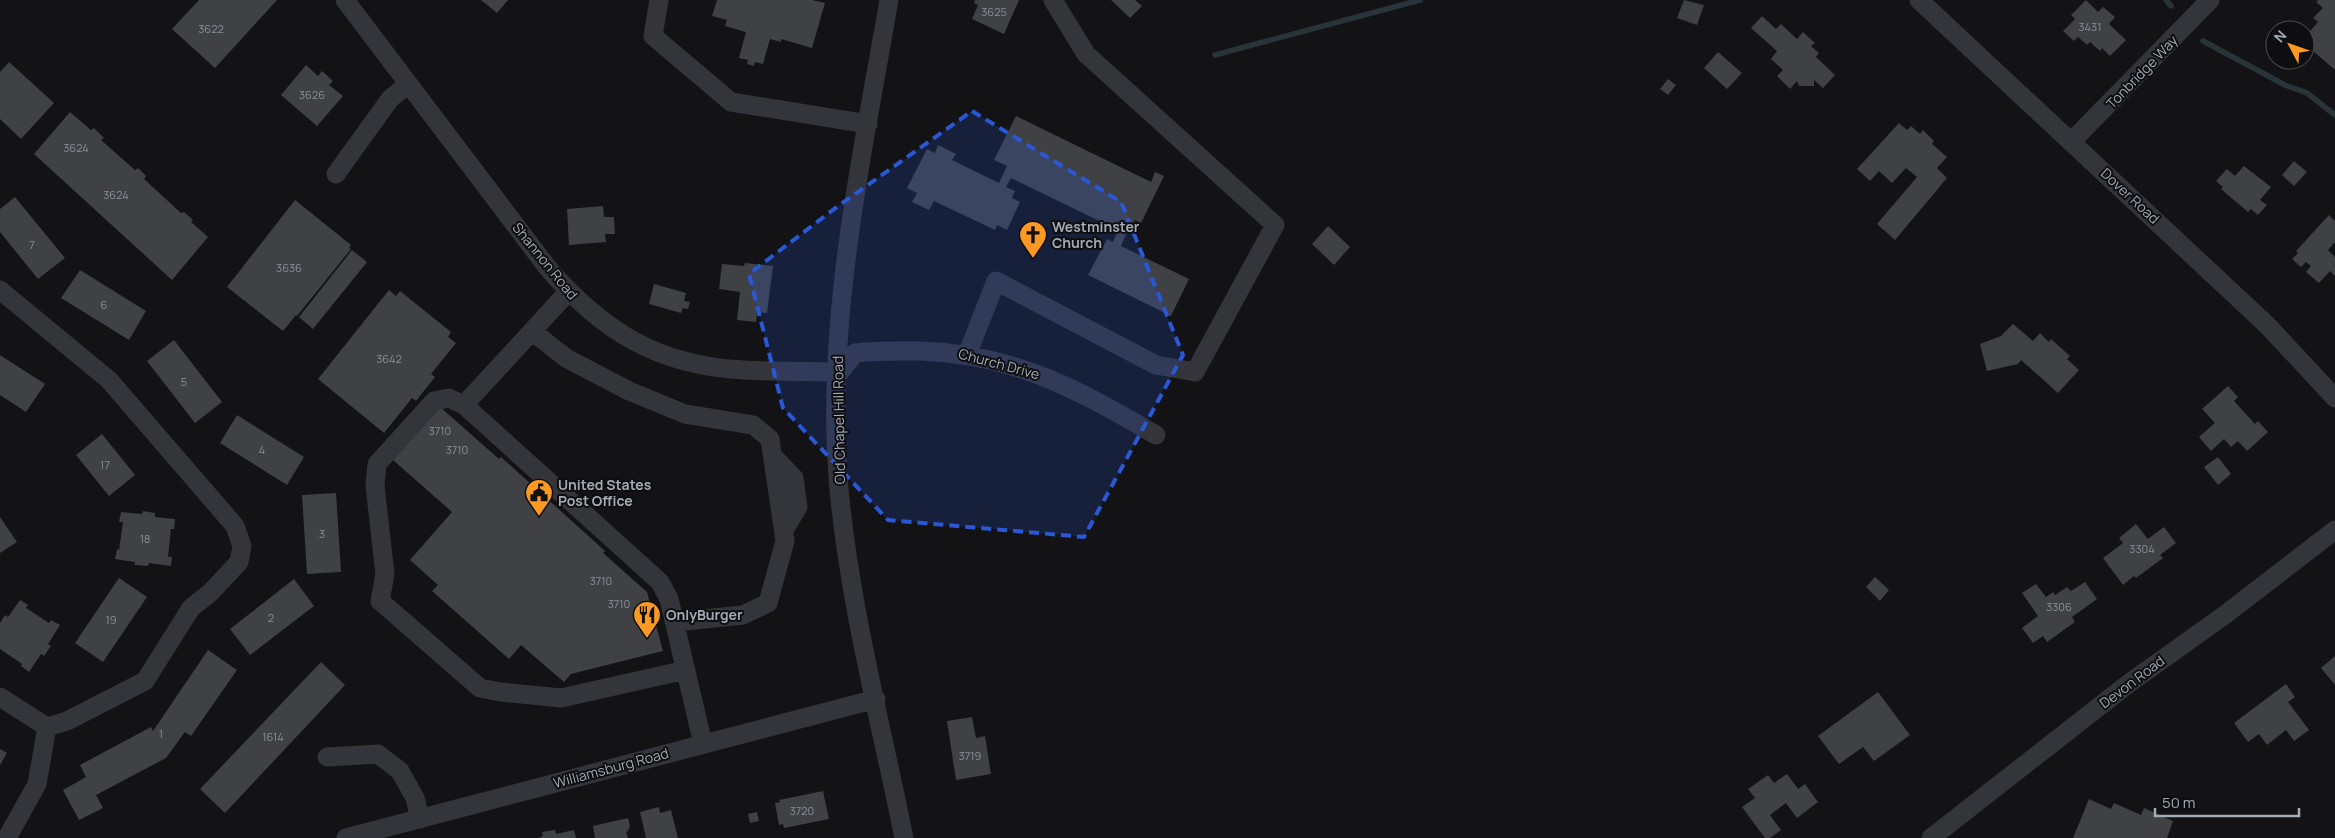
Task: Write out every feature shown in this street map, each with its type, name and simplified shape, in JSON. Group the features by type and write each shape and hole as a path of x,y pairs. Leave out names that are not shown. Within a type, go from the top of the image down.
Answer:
{"street":[{"name":"Shannon Road","path":"345,0 547,267 568,292 604,323 632,340 677,359 710,367 743,370 836,372"},
{"path":"659,0 653,36 731,102 868,124"},
{"path":"967,354 996,281 1156,365 1196,372 1275,225 1086,54 1053,0"},
{"name":"Dover Road","path":"1919,0 2267,325 2335,398"},
{"name":"Tonbridge Way","path":"2071,142 2210,0"},
{"name":"Old Chapel Hill Road","path":"887,1 848,242 836,372 838,478 846,542 904,838"},
{"path":"336,174 390,99 408,84"},
{"path":"0,290 109,380 235,526 242,546 239,562 211,592 190,608 145,681 67,721 47,727 0,697"},
{"path":"464,405 568,292"},
{"path":"533,332 566,358 628,391 686,414 753,425 770,439 785,540 768,603 743,616 675,622"},
{"name":"Church Drive","path":"836,372 840,372 855,354 863,352 883,350 967,354 1033,371 1066,385 1156,435"},
{"path":"686,670 561,698 480,688 380,601 385,574 375,486 377,464 434,402 449,398 464,405 660,582 667,592 675,622 703,744"},
{"name":"Devon Road","path":"1931,838 2128,684 2226,614 2335,530"},
{"name":"Williamsburg Road","path":"346,838 876,700"},
{"path":"7,838 37,784 47,727"},
{"path":"327,757 378,754 400,771 414,798 420,819"}],"highlighted area":[{"path":"972,111 1121,202 1183,355 1084,537 888,520 783,408 749,274 838,206"}],"building":[{"path":"199,0 277,0 215,68 172,29"},
{"path":"481,0 508,0 497,13"},
{"path":"717,0 812,0 825,3 812,48 781,39 781,42 770,39 763,64 755,62 754,66 747,64 748,60 739,58 746,32 725,26 727,20 712,16"},
{"path":"975,0 1019,0 1004,34 972,19 978,5 974,3"},
{"path":"1111,0 1135,0 1142,6 1130,18"},
{"path":"1684,0 1704,5 1697,25 1677,18"},
{"path":"2086,0 2098,12 2103,7 2115,17 2109,24 2126,40 2110,56 2102,48 2100,51 2090,42 2087,45 2078,37 2074,41 2063,31 2075,19 2071,15"},
{"path":"2318,0 2335,0 2335,70 2315,53 2315,25 2318,22 2313,18 2323,8 2316,2"},
{"path":"1762,16 1776,29 1781,24 1797,39 1803,32 1815,43 1811,46 1819,53 1816,57 1835,75 1823,88 1814,80 1814,86 1799,86 1797,81 1790,89 1777,76 1783,70 1771,59 1777,51 1751,28"},
{"path":"1718,52 1742,73 1727,89 1704,68"},
{"path":"9,62 54,103 21,139 0,119 0,72"},
{"path":"306,65 318,76 322,71 333,81 329,85 343,96 317,126 281,95"},
{"path":"1668,79 1676,85 1668,95 1660,89"},
{"path":"70,112 91,130 94,128 104,138 101,140 135,170 138,168 146,176 144,179 181,213 184,212 193,220 191,222 208,237 172,280 34,154"},
{"path":"1016,116 1151,182 1155,172 1164,176 1141,223 1135,220 1132,226 1130,225 1121,246 1189,279 1171,316 1088,275 1107,239 1113,242 1118,230 1011,178 1006,187 1015,191 1012,198 1020,202 1007,230 997,225 995,230 934,201 929,210 912,202 917,193 907,188 927,149 935,153 938,145 956,154 952,160 999,183 1007,166 994,160"},
{"path":"1899,123 1907,130 1911,126 1920,134 1923,130 1934,141 1932,144 1947,157 1937,168 1947,178 1895,240 1877,224 1917,177 1906,168 1892,183 1879,171 1870,181 1857,169"},
{"path":"2294,161 2307,172 2294,186 2282,175"},
{"path":"2244,166 2271,187 2260,200 2267,205 2258,215 2251,209 2248,212 2221,189 2223,187 2216,181 2227,169 2235,176"},
{"path":"15,197 65,258 38,279 0,232 0,209"},
{"path":"295,200 351,245 349,248 351,249 283,331 227,287"},
{"path":"603,206 604,217 614,217 615,234 605,234 606,242 569,245 567,209"},
{"path":"2329,215 2335,221 2335,242 2328,250 2335,257 2335,276 2330,271 2319,283 2306,272 2311,266 2306,262 2301,267 2292,259 2298,253 2296,251"},
{"path":"1328,226 1350,247 1334,265 1312,244"},
{"path":"352,250 367,262 313,329 299,317"},
{"path":"745,263 773,266 767,313 757,312 756,322 737,320 740,292 719,289 722,264 744,266"},
{"path":"80,270 146,311 129,340 61,298"},
{"path":"654,284 686,293 684,301 690,302 688,309 683,308 681,313 649,304"},
{"path":"389,290 396,296 400,291 451,332 448,337 456,343 431,374 435,377 416,401 412,398 384,433 318,379"},
{"path":"2013,324 2033,341 2040,333 2049,342 2051,339 2070,356 2067,359 2079,370 2058,393 2021,360 2018,364 1987,371 1980,344 2001,336"},
{"path":"174,340 222,402 195,423 147,361"},
{"path":"0,355 45,384 26,412 0,395"},
{"path":"2228,386 2238,397 2234,401 2255,424 2258,421 2268,432 2247,451 2238,441 2231,447 2224,439 2211,451 2199,437 2215,423 2202,409"},
{"path":"440,407 499,459 501,457 605,551 603,553 647,592 663,651 571,674 564,682 521,645 509,659 432,591 438,585 410,560 452,512 393,460"},
{"path":"237,415 304,457 287,485 220,443"},
{"path":"102,434 135,475 109,496 76,455"},
{"path":"2218,457 2231,474 2218,485 2204,467"},
{"path":"336,493 341,572 307,574 302,495"},
{"path":"143,511 155,513 155,517 175,519 174,529 171,529 168,557 172,557 171,566 149,563 148,566 135,565 135,562 115,559 117,549 119,550 123,522 119,522 121,512 142,514"},
{"path":"0,517 17,542 0,553"},
{"path":"2136,524 2148,539 2164,527 2176,543 2160,555 2163,558 2123,585 2103,558 2123,543 2119,538"},
{"path":"1875,577 1889,590 1880,601 1866,587"},
{"path":"119,578 147,597 103,662 75,643"},
{"path":"294,579 314,606 250,655 230,629"},
{"path":"2085,582 2097,599 2072,617 2075,622 2047,642 2043,636 2033,643 2022,628 2038,616 2022,593 2036,584 2046,597 2053,592 2055,595 2067,587 2071,591"},
{"path":"20,600 28,605 26,608 49,623 51,620 60,625 48,644 51,646 44,656 41,654 29,672 21,666 22,664 0,649 0,623 5,615 8,617"},
{"path":"208,650 237,670 191,736 185,732 166,758 96,795 103,808 79,820 63,790 86,777 80,765 151,727 153,731"},
{"path":"2335,656 2335,685 2321,668"},
{"path":"321,662 345,685 225,813 200,789"},
{"path":"2286,684 2295,697 2288,702 2309,730 2294,741 2286,730 2267,745 2259,734 2248,742 2234,723"},
{"path":"1878,692 1910,735 1874,761 1863,747 1839,764 1818,736"},
{"path":"972,717 976,738 985,736 991,774 956,780 947,721"},
{"path":"0,749 7,753 0,765"},
{"path":"1787,774 1798,789 1805,784 1818,802 1797,818 1786,803 1770,815 1781,830 1770,838 1765,838 1742,807 1755,798 1748,789 1768,775 1774,783"},
{"path":"823,791 829,819 784,828 783,824 779,825 775,803 780,802 779,800"},
{"path":"2089,799 2111,809 2114,803 2141,815 2144,808 2173,821 2167,838 2073,838"},
{"path":"659,807 660,813 671,810 678,838 646,838 640,812"},
{"path":"757,812 759,821 750,823 748,814"},
{"path":"628,818 630,826 626,832 628,838 595,838 593,826"},
{"path":"555,830 556,834 574,830 576,838 538,838 543,836 542,832"}],"waterway":[{"path":"1215,55 1420,0"},
{"path":"2166,0 2171,6"},
{"path":"2203,41 2285,85 2307,93 2335,115"}],"place":[{"name":"Westminster Church","path":"1033,259"},
{"name":"United States Post Office","path":"539,517"},
{"name":"OnlyBurger","path":"647,639"}]}
